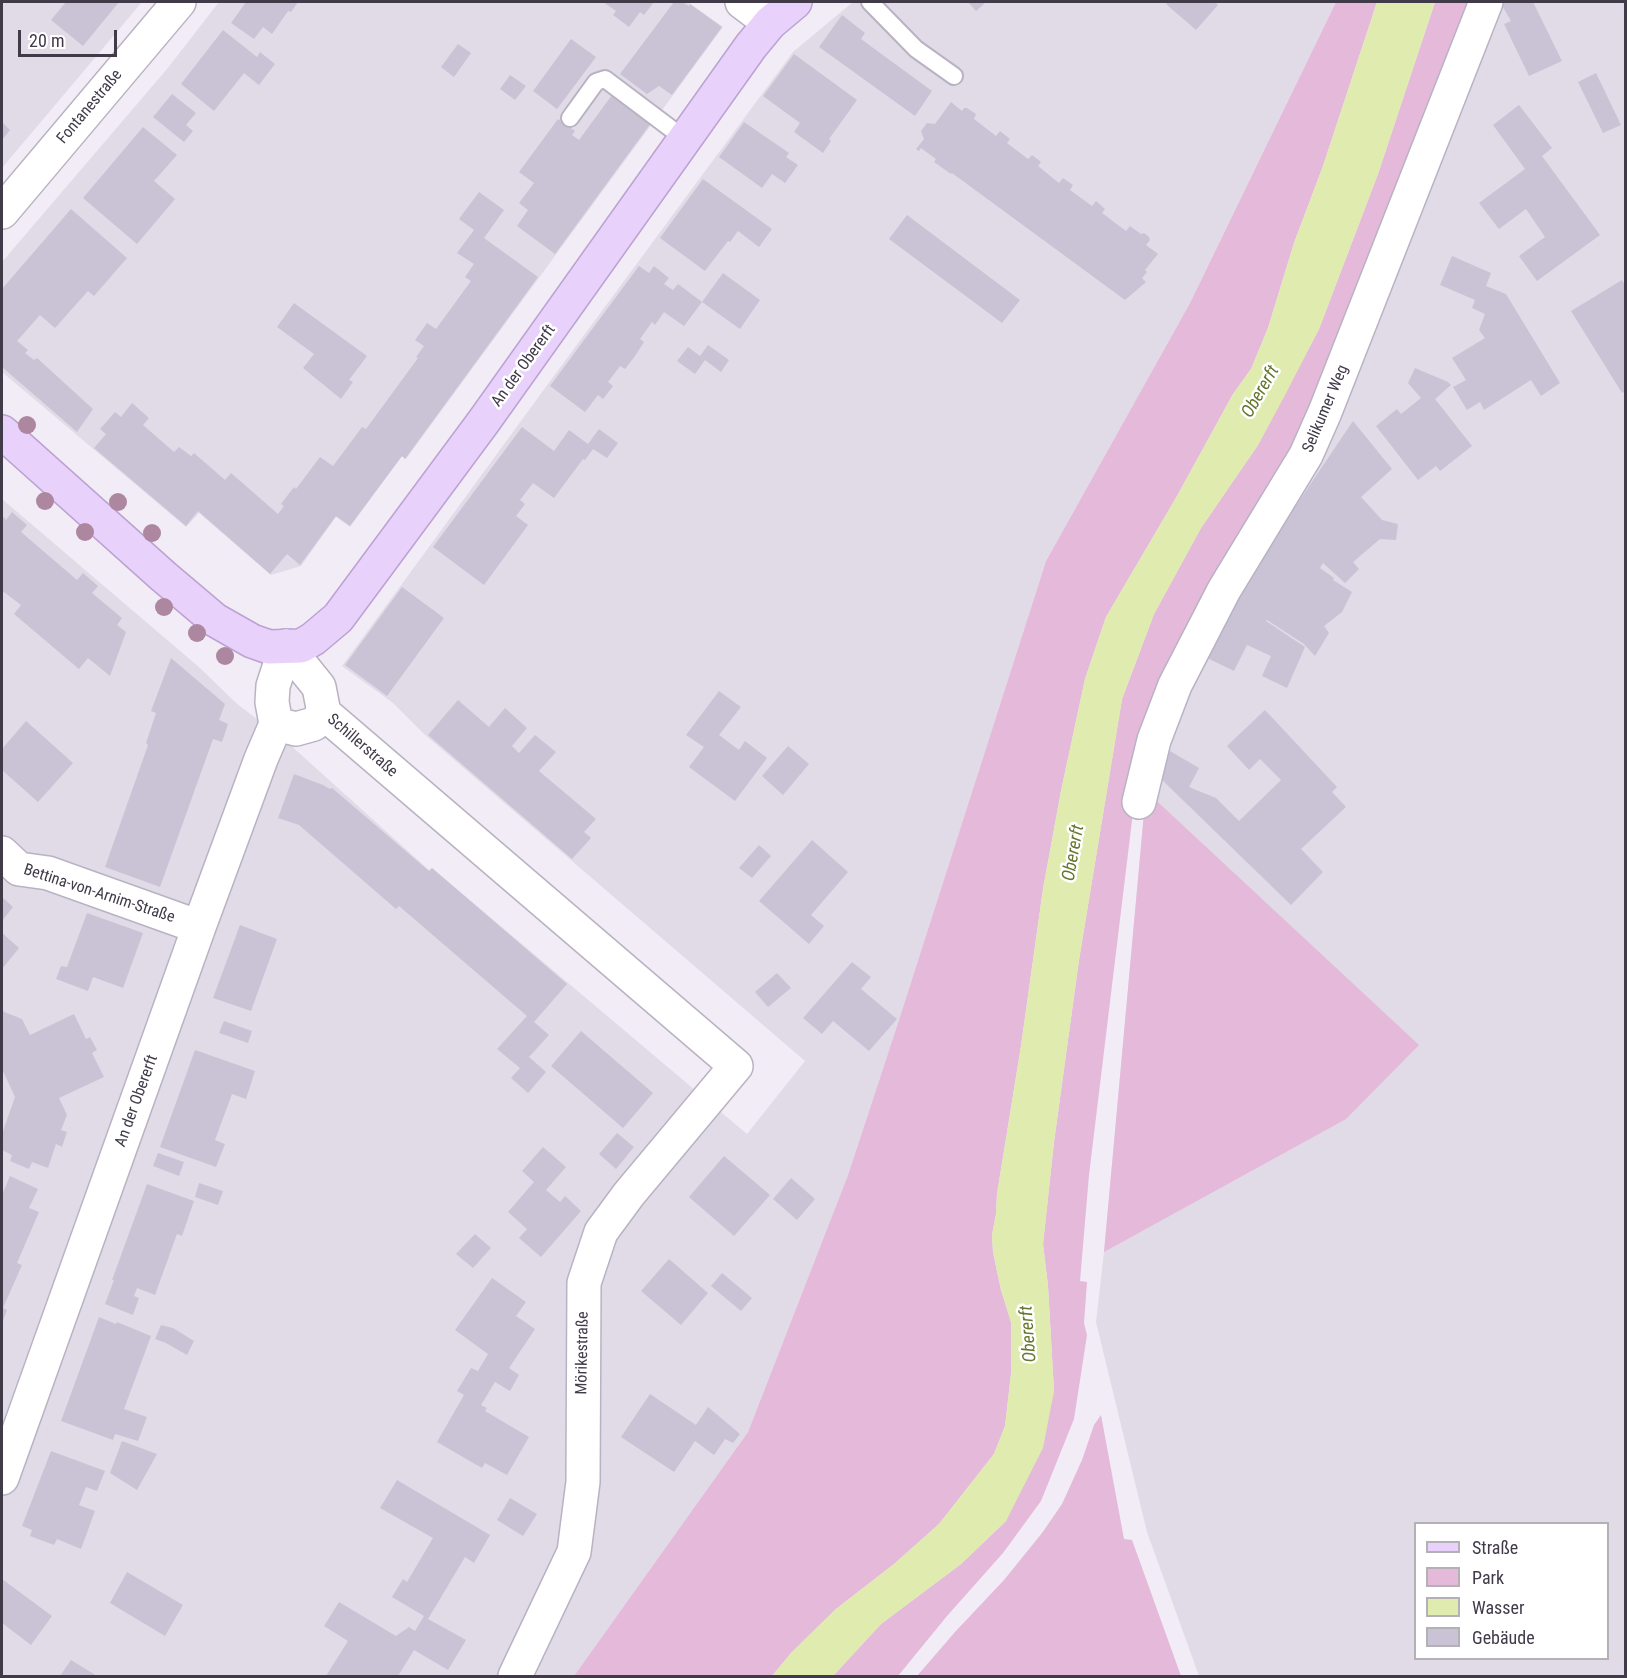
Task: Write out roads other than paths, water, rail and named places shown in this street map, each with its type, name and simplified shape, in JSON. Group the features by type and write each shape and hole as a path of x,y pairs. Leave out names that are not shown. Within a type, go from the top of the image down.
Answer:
{"street":[{"name":"Fontanestraße","path":"2,212 179,2"},
{"path":"742,2 771,22"},
{"name":"An der Obererft","path":"2,1478 199,927 276,724 272,702 273,686 286,646 301,646 338,618 484,421 752,46 771,22 795,2"},
{"name":"Selikumer Weg","path":"1139,802 1154,740 1175,685 1224,590 1306,455 1320,423 1346,362 1486,2"},
{"path":"2,432 214,620 252,641 269,647 286,646"},
{"name":"Schillerstraße","path":"286,646 319,687 324,713 736,1066"},
{"path":"276,724 296,729 314,724 324,713"},
{"name":"Bettina-von-Arnim-Straße","path":"2,854 20,869 48,873 199,927"},
{"name":"Mörikestraße","path":"515,1677 573,1552 583,1482 584,1283 601,1232 628,1194 736,1066"}],"lane":[{"path":"870,2 916,49 954,76"},
{"path":"570,118 596,82 605,79 686,140"}],"water":[{"name":"Obererft","path":"1377,2 1435,2 1378,174 1319,329 1258,445 1201,528 1154,614 1122,699 1079,960 1054,1142 1043,1244 1048,1286 1054,1391 1043,1448 1006,1521 961,1564 881,1624 833,1676 772,1676 791,1653 836,1609 894,1564 939,1524 994,1454 1005,1426 1011,1374 1011,1322 1001,1290 992,1235 1043,889 1085,679 1106,617 1177,496 1233,394 1251,369 1268,328 1294,243 1323,166"}]}
